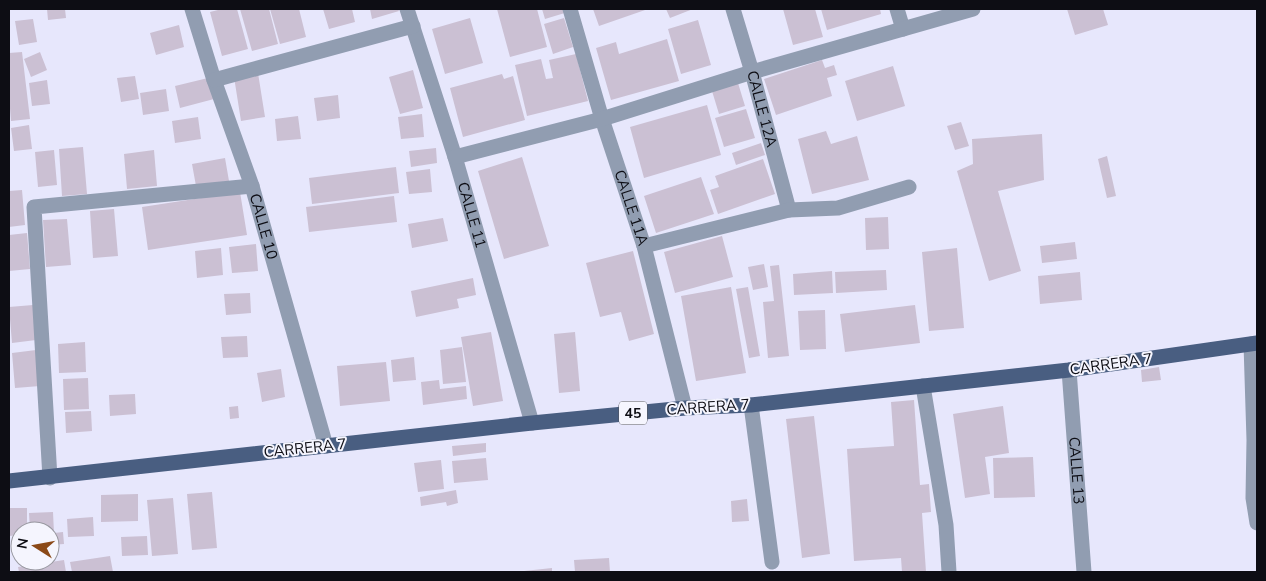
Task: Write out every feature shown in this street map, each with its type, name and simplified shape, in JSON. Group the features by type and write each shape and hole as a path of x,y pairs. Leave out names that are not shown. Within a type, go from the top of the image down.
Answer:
{"main road":[{"name":"CARRERA 7","path":"9,481 532,424 685,408 751,405 1069,370 1254,343"}],"street":[{"name":"CALLE 10","path":"192,9 214,80 252,186 326,446"},
{"name":"CALLE 11","path":"407,9 455,157 532,424"},
{"name":"CALLE 11A","path":"570,9 602,119 644,246 685,408"},
{"name":"CALLE 12A","path":"733,9 789,210"},
{"path":"897,9 903,29"},
{"path":"455,157 602,119 752,72 974,9"},
{"path":"214,80 413,26"},
{"path":"50,478 34,207 252,186"},
{"path":"644,246 789,210 838,208 909,187"},
{"path":"1254,343 1256,441 1253,498 1257,523"},
{"name":"CALLE 13","path":"1069,370 1084,572"},
{"path":"923,386 946,525 949,572"},
{"path":"751,405 772,562"}],"building":[{"path":"47,9 65,9 66,18 48,20"},
{"path":"222,9 237,9 248,49 222,56 210,12"},
{"path":"240,9 269,9 278,44 252,51"},
{"path":"270,9 299,9 306,37 280,44"},
{"path":"323,9 352,9 355,22 329,29"},
{"path":"370,9 398,9 399,11 372,19"},
{"path":"497,9 537,9 547,47 510,57"},
{"path":"542,9 567,9 568,12 545,19"},
{"path":"593,9 648,9 599,26"},
{"path":"666,9 693,9 670,18"},
{"path":"783,9 815,9 823,37 793,45"},
{"path":"821,9 880,9 881,14 827,30"},
{"path":"1067,9 1103,9 1108,25 1075,35"},
{"path":"470,18 483,63 445,74 432,29"},
{"path":"564,18 573,47 553,54 544,24"},
{"path":"33,19 37,42 19,45 15,21"},
{"path":"698,20 711,65 681,74 668,29"},
{"path":"179,25 184,47 156,55 150,33"},
{"path":"667,39 679,81 611,100 596,48 616,42 619,54"},
{"path":"22,52 30,119 11,121 9,53"},
{"path":"40,52 47,70 31,77 24,59"},
{"path":"576,54 588,101 527,116 515,65 541,59 546,79 553,78 549,60"},
{"path":"822,60 825,68 834,65 837,75 827,78 832,96 776,115 764,79"},
{"path":"893,66 905,106 857,121 845,81"},
{"path":"413,70 423,108 400,114 389,77"},
{"path":"258,73 265,117 241,121 234,77"},
{"path":"502,74 504,79 513,76 525,120 463,137 450,88"},
{"path":"135,76 139,99 121,102 117,78"},
{"path":"208,78 214,99 180,108 175,86"},
{"path":"47,80 50,104 32,106 29,83"},
{"path":"738,83 745,106 719,114 712,91"},
{"path":"166,89 169,111 143,115 140,93"},
{"path":"338,95 340,118 317,121 314,98"},
{"path":"707,105 721,155 644,178 630,127"},
{"path":"746,109 755,138 724,147 715,118"},
{"path":"422,114 424,137 401,139 398,117"},
{"path":"298,116 301,139 277,141 275,119"},
{"path":"198,117 201,139 175,143 172,121"},
{"path":"961,122 969,146 955,150 947,126"},
{"path":"29,125 32,149 14,151 11,128"},
{"path":"826,131 831,144 857,136 869,180 812,194 798,139"},
{"path":"1042,134 1044,180 998,191 1021,271 989,281 957,171 973,164 972,139"},
{"path":"761,143 765,155 736,165 732,153"},
{"path":"83,147 87,194 62,196 59,149"},
{"path":"436,148 437,163 411,167 409,151"},
{"path":"54,150 57,185 38,187 35,152"},
{"path":"154,150 157,186 127,189 124,154"},
{"path":"1107,156 1116,196 1107,198 1098,159"},
{"path":"522,157 549,246 504,259 478,171"},
{"path":"225,158 229,181 196,186 192,164"},
{"path":"763,159 775,194 718,214 710,190 719,187 715,176"},
{"path":"396,167 399,193 312,204 309,178"},
{"path":"430,169 432,192 409,194 406,172"},
{"path":"701,177 714,214 656,233 644,196"},
{"path":"22,190 25,225 9,227 9,191"},
{"path":"240,192 247,235 148,250 142,207"},
{"path":"394,196 397,222 309,232 306,207"},
{"path":"114,209 118,256 93,258 90,211"},
{"path":"888,217 889,249 866,250 865,218"},
{"path":"443,218 448,241 412,248 408,224"},
{"path":"67,219 71,265 46,267 43,220"},
{"path":"27,233 30,269 9,271 9,235"},
{"path":"722,236 733,277 675,293 664,252"},
{"path":"1075,242 1077,259 1042,263 1040,246"},
{"path":"256,244 258,271 232,273 229,247"},
{"path":"221,248 223,275 197,278 195,251"},
{"path":"957,248 964,328 929,331 922,252"},
{"path":"633,251 654,334 629,341 621,312 600,317 586,263"},
{"path":"764,264 768,287 753,290 748,267"},
{"path":"779,265 789,356 768,358 763,302 774,301 770,266"},
{"path":"886,270 887,290 836,293 835,272"},
{"path":"832,271 833,293 794,295 793,274"},
{"path":"1080,272 1082,300 1040,304 1038,276"},
{"path":"473,278 476,295 457,299 459,308 416,317 411,291"},
{"path":"731,287 746,373 696,381 681,296"},
{"path":"748,287 760,356 749,358 736,289"},
{"path":"250,293 251,313 226,315 224,294"},
{"path":"33,305 36,340 12,343 9,307"},
{"path":"915,305 920,343 845,352 840,314"},
{"path":"825,310 826,349 800,350 798,311"},
{"path":"491,332 503,401 473,406 461,337"},
{"path":"575,332 580,391 559,393 554,334"},
{"path":"247,336 248,357 223,358 221,337"},
{"path":"85,342 86,372 59,373 58,344"},
{"path":"462,347 466,382 443,384 440,350"},
{"path":"36,350 40,386 15,388 12,353"},
{"path":"414,357 416,380 393,382 391,360"},
{"path":"386,362 390,401 340,406 337,366"},
{"path":"1159,367 1161,380 1142,382 1141,370"},
{"path":"281,369 285,397 262,402 257,373"},
{"path":"88,378 89,409 64,410 63,379"},
{"path":"439,380 440,389 466,386 467,399 423,405 421,382"},
{"path":"135,394 136,414 110,416 109,395"},
{"path":"914,400 920,485 929,484 931,512 922,513 926,572 902,572 901,558 854,561 847,449 894,446 891,402"},
{"path":"238,406 239,418 230,419 229,407"},
{"path":"1003,406 1009,453 985,457 990,494 965,498 953,414"},
{"path":"91,411 92,431 66,433 65,412"},
{"path":"814,416 830,554 802,558 786,419"},
{"path":"486,443 486,452 453,456 452,446"},
{"path":"1033,457 1035,497 994,498 993,458"},
{"path":"486,458 488,480 454,483 452,461"},
{"path":"441,460 444,489 418,492 414,463"},
{"path":"456,490 458,503 447,506 446,502 421,506 420,497"},
{"path":"212,492 217,548 192,550 187,494"},
{"path":"138,494 138,521 101,522 101,495"},
{"path":"173,498 178,554 152,556 147,500"},
{"path":"747,499 749,521 732,522 731,501"},
{"path":"9,508 27,508 27,521 10,521 9,536"},
{"path":"53,512 53,521 29,521 29,513"},
{"path":"93,517 94,536 68,537 67,519"},
{"path":"60,532 63,532 64,544 60,544"},
{"path":"147,536 148,555 122,556 121,537"},
{"path":"110,556 113,572 72,572 70,562"},
{"path":"609,558 610,572 575,572 574,560"},
{"path":"64,560 66,572 19,572 60,571 60,561"},
{"path":"552,568 552,572 524,572 524,571"}]}
